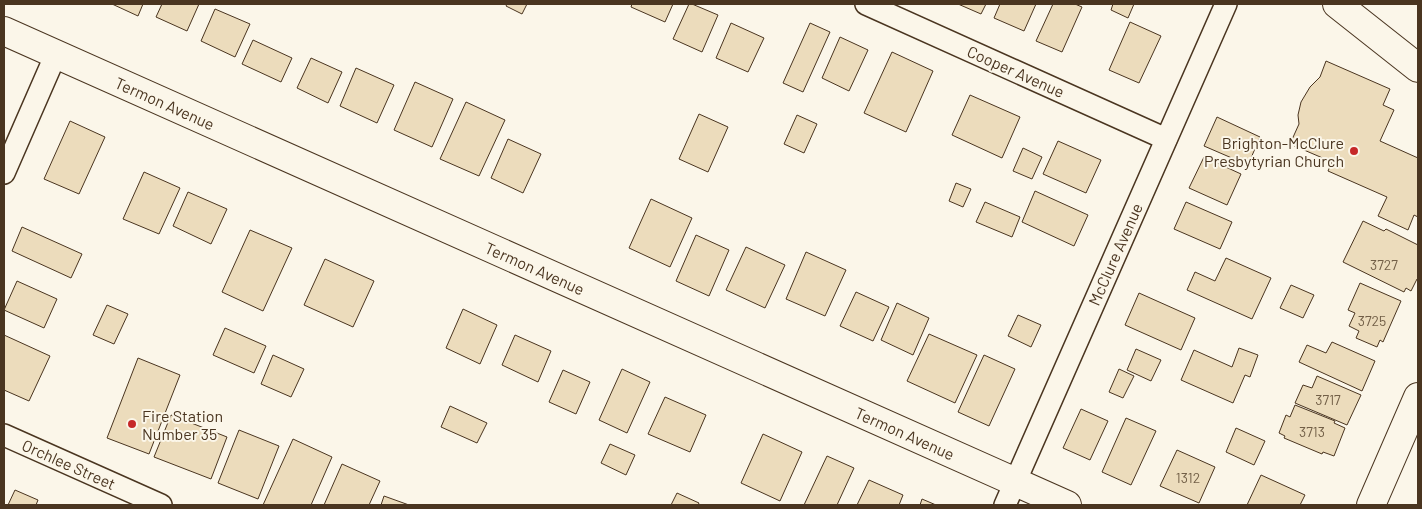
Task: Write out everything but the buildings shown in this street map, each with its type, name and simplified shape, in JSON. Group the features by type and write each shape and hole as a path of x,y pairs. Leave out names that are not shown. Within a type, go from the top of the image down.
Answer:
{"street":[{"name":"Cooper Avenue","path":"866,4 1166,138"},
{"name":"McClure Avenue","path":"1010,494 1226,4"},
{"path":"1337,4 1418,68"},
{"name":"Termon Avenue","path":"4,31 1010,494 1066,505"},
{"path":"4,173 56,54"},
{"path":"1371,505 1418,397"},
{"name":"Orchlee Street","path":"4,435 161,505"}],"place":[{"name":"Brighton-McClure Presbytyrian Church","path":"1354,151"},
{"name":"Fire Station Number 35","path":"132,424"}]}
